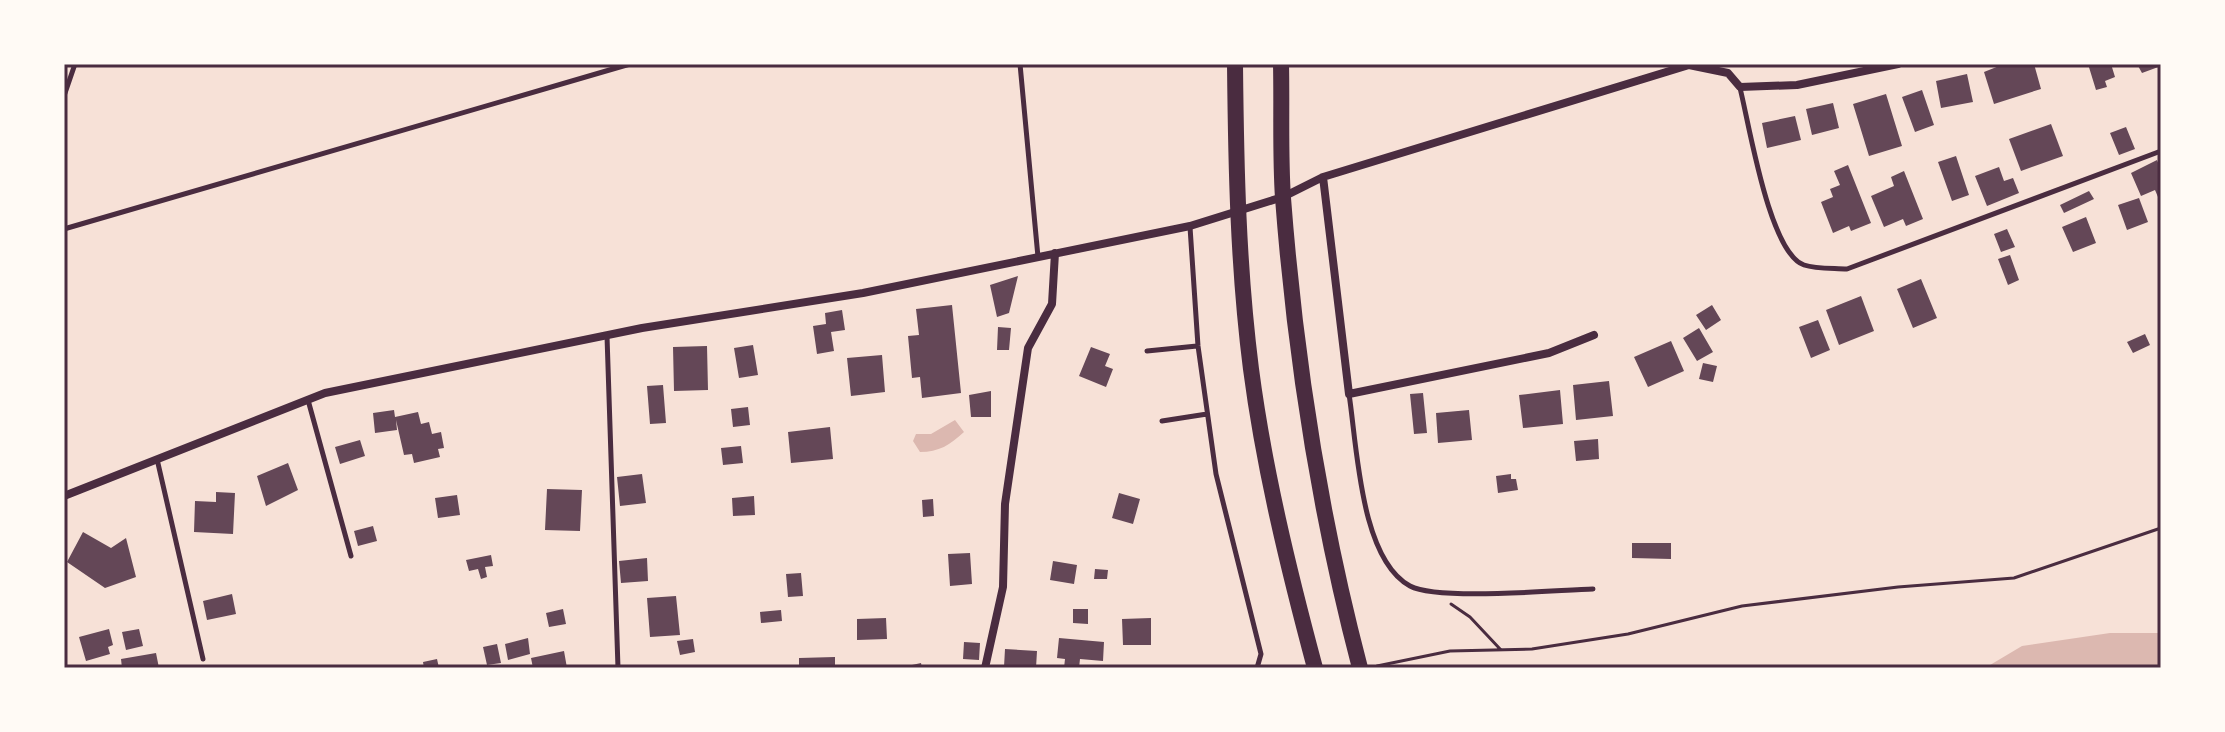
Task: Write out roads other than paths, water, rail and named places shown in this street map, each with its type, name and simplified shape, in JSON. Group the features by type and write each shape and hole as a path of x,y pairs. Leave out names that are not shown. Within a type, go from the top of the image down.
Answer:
{"main road":[{"path":"1235,64 1237,214 1254,385 1296,598 1315,668"},
{"path":"1281,64 1283,197 1307,397 1341,594 1360,668"}],"street":[{"path":"64,496 325,393 607,335 863,293 1190,226 1237,214 1283,197 1323,177 1689,65 1728,73 1740,87 1797,85 1898,64"},
{"path":"1323,177 1349,394 1549,353 1594,335"},
{"path":"985,668 1003,587 1005,504 1028,348 1052,304 1055,253"}],"lane":[{"path":"64,96 75,64"},
{"path":"64,229 630,64"},
{"path":"1020,64 1038,257"},
{"path":"1740,87 1774,223 1789,254 1803,265 1847,269 2161,151"},
{"path":"1190,226 1198,346 1216,474 1261,654 1257,668"},
{"path":"607,335 618,668"},
{"path":"1147,351 1198,346"},
{"path":"1349,394 1374,542 1391,571 1412,587 1426,589 1593,589"},
{"path":"308,400 351,556"},
{"path":"1162,421 1207,414"},
{"path":"157,459 203,659"}]}
